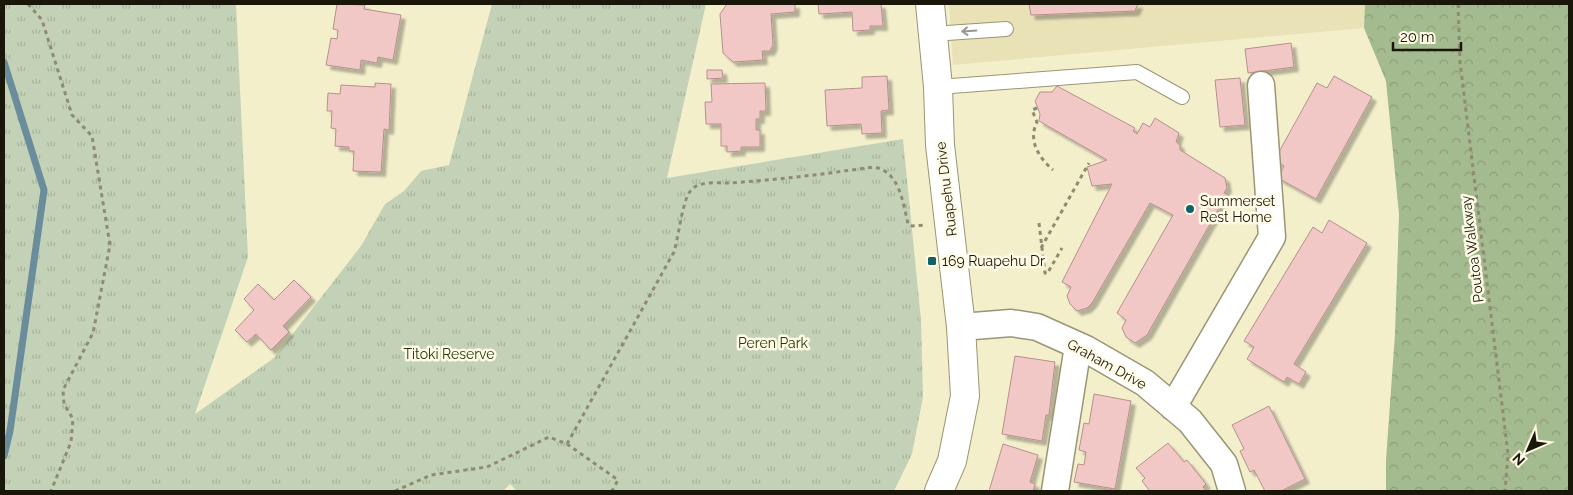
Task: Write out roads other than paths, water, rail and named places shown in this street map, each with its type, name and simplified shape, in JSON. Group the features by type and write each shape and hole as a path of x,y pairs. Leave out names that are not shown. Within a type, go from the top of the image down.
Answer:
{"street":[{"name":"Ruapehu Drive","path":"930,4 938,87 940,145 951,223 961,327 965,396 952,461 939,491"},
{"path":"1172,407 1272,237 1261,85"},
{"name":"Graham Drive","path":"961,327 1011,324 1036,327 1078,346 1145,383 1190,421 1224,464 1232,491"},
{"path":"1056,491 1078,346"}],"lane":[{"path":"932,34 1006,29"},
{"path":"938,87 1137,72 1182,97"}],"waterway":[{"path":"4,62 44,190 10,431 4,456"}],"place":[{"name":"Summerset Rest Home","path":"1190,209"},
{"name":"169 Ruapehu Dr","path":"932,261"}],"park label":[{"name":"Peren Park","path":"773,343"},
{"name":"Titoki Reserve","path":"449,354"}]}
